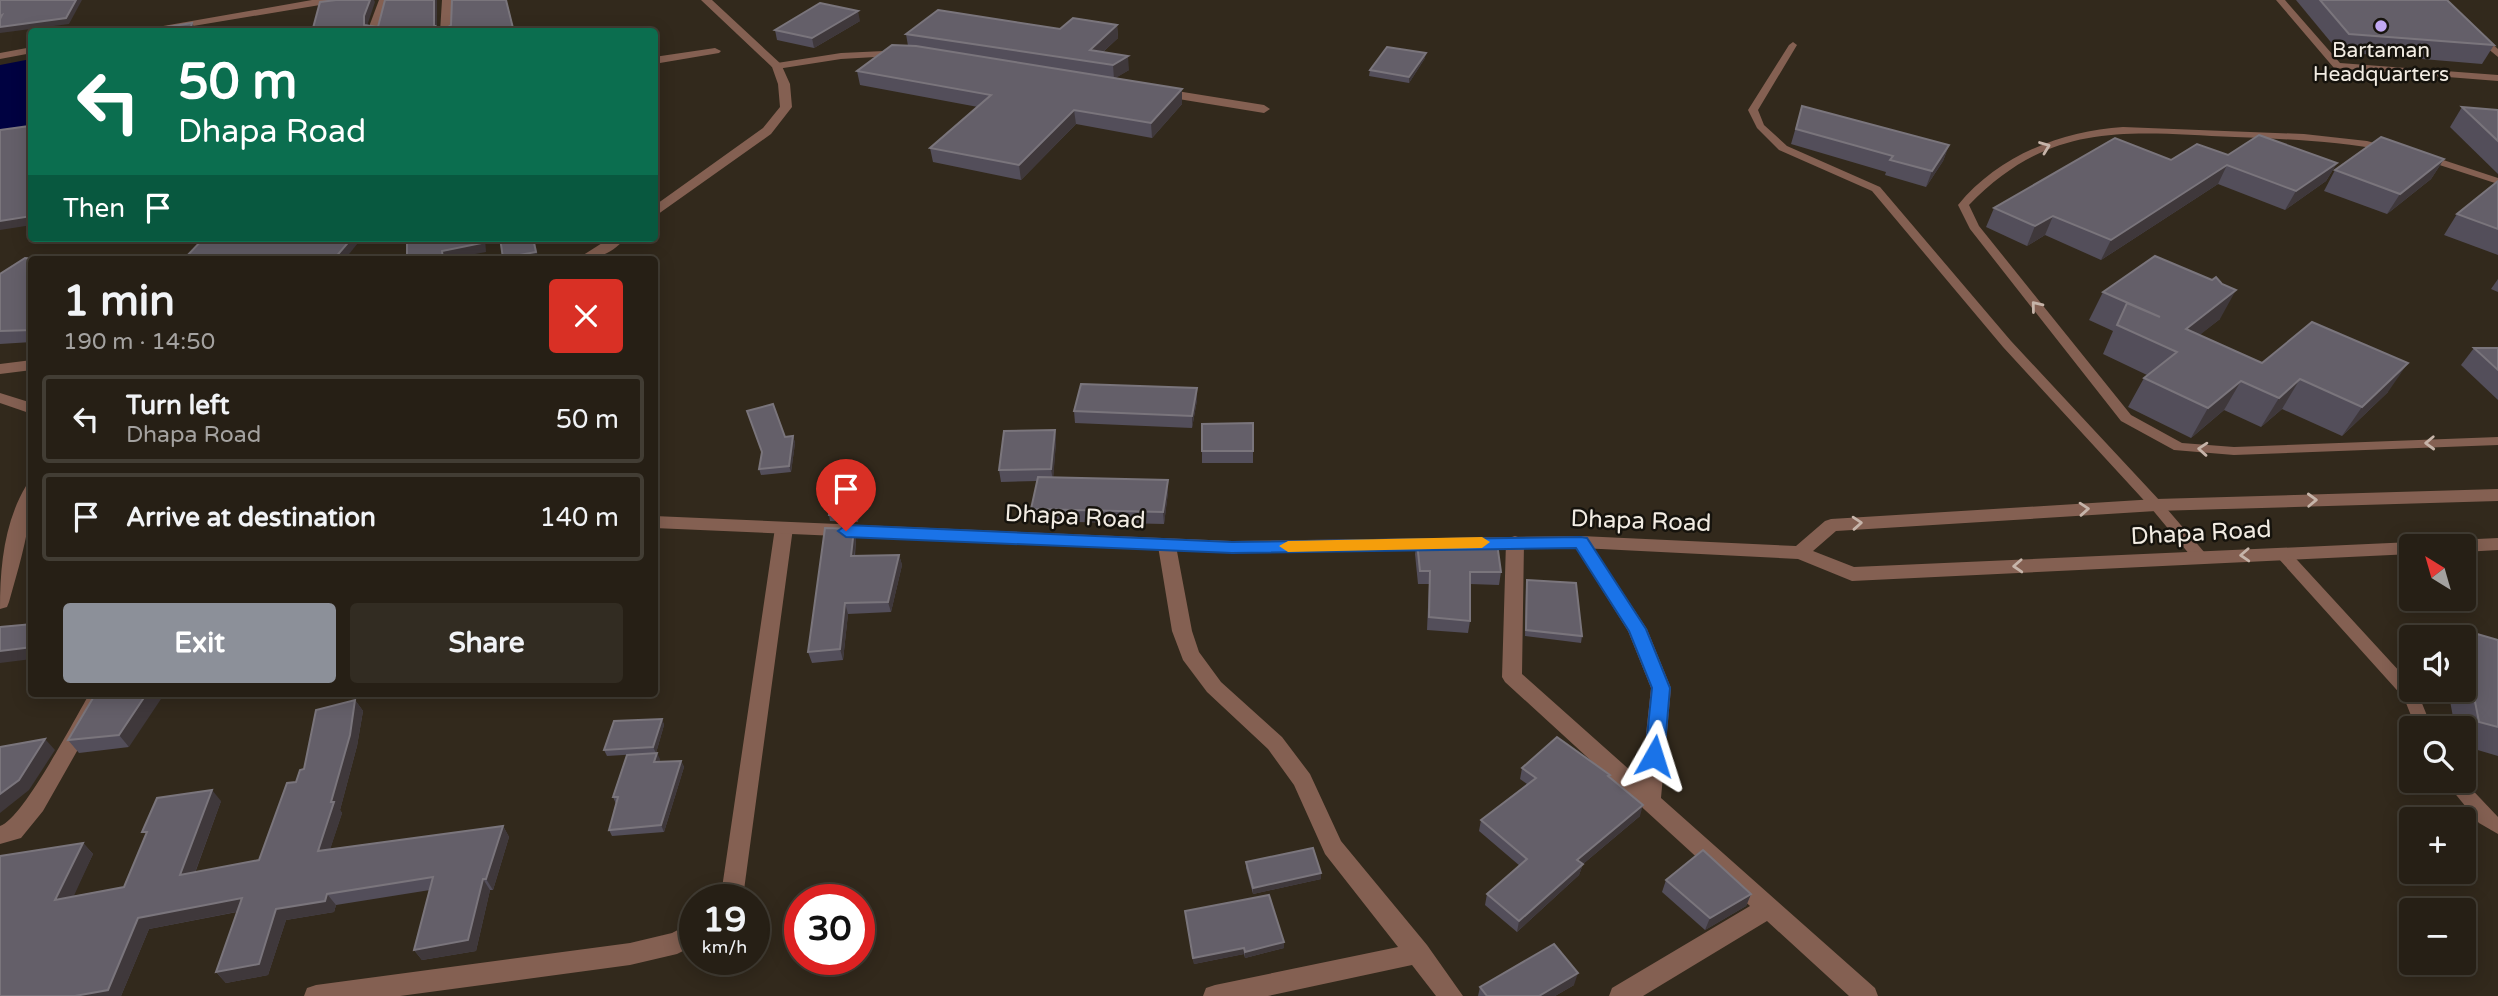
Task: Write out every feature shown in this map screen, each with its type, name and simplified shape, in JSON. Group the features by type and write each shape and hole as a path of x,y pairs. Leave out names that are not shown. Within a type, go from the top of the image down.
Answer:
{"street":[{"path":"159,28 332,0"},
{"path":"376,28 384,0"},
{"path":"445,28 447,0"},
{"path":"658,210 767,131 786,107 784,84 777,66 706,0"},
{"path":"0,56 28,51"},
{"path":"658,60 715,51"},
{"path":"777,66 874,52 919,54"},
{"path":"1140,89 1264,109"},
{"path":"592,256 614,242"},
{"path":"0,369 28,366"},
{"path":"0,398 28,408"},
{"path":"1800,553 1831,525 2156,505 2498,495"},
{"path":"0,602 15,548 18,519 28,498"},
{"name":"Dhapa Road","path":"658,522 1167,546 1581,542 1800,553 1852,575 2399,549"},
{"path":"734,884 783,528"},
{"path":"1515,542 1512,677 1866,996"},
{"path":"1581,542 1637,629 1661,688 1650,801"},
{"path":"2476,545 2498,544"},
{"path":"1167,546 1182,631 1190,655 1214,687 1275,743 1302,780 1333,846 1451,996"},
{"path":"0,835 13,831 35,805 98,697"},
{"path":"1637,992 1768,908"},
{"path":"316,996 630,954 679,942"},
{"path":"1215,996 1419,953"}],"lane":[{"path":"2280,0 2337,66 2498,78"},
{"path":"2469,27 2498,54"},
{"path":"1793,46 1753,110 1760,126 1783,148 1876,189 1916,233 2007,344 2156,505 2200,557"},
{"path":"2498,181 2474,171 2405,151 2350,140 2138,130 2073,136 2033,151 1985,181 1963,205 1974,228 2126,418 2179,447 2234,451 2498,441"},
{"path":"2283,554 2411,695 2419,716"},
{"path":"2463,793 2485,818 2498,827"}],"shaded area":[{"path":"28,60 28,131 0,136 0,65"}],"building":[{"path":"0,0 76,0 66,18 0,27"},
{"path":"370,0 364,16 364,25 378,27 385,0 434,0 434,25 448,27 451,25 452,0 506,0 513,28 313,28 320,2"},
{"path":"2320,0 2447,0 2494,45 2349,34"},
{"path":"820,3 858,11 812,38 775,30"},
{"path":"938,10 1060,29 1073,18 1117,25 1090,50 1128,56 1113,65 906,34"},
{"path":"192,23 191,28 161,28"},
{"path":"892,45 916,46 1182,89 1151,123 1074,110 1019,165 930,148 991,95 857,71"},
{"path":"1387,47 1426,53 1409,77 1370,70"},
{"path":"1802,106 1949,145 1932,171 1890,160 1893,156 1796,129"},
{"path":"2462,107 2498,110 2498,141"},
{"path":"28,126 28,217 0,221 0,130"},
{"path":"2259,135 2337,163 2296,191 2227,165 2111,240 2053,216 2035,226 1994,208 2115,138 2171,160 2197,144 2228,155"},
{"path":"2381,137 2444,159 2400,194 2335,170"},
{"path":"2498,181 2498,229 2457,214"},
{"path":"200,242 349,242 337,256 187,256"},
{"path":"407,242 482,242 442,251 443,256 407,256"},
{"path":"501,242 534,242 536,252 503,256"},
{"path":"2155,256 2212,280 2216,277 2222,284 2236,290 2186,329 2262,363 2312,322 2408,363 2362,407 2300,379 2279,398 2241,381 2208,408 2144,378 2177,352 2117,325 2127,303 2160,317 2103,292"},
{"path":"28,258 28,330 0,331 0,274"},
{"path":"2474,348 2498,348 2498,370"},
{"path":"1081,384 1197,388 1192,416 1074,411"},
{"path":"773,404 785,437 793,436 789,466 759,469 762,452 747,411"},
{"path":"1253,423 1253,451 1202,451 1202,424"},
{"path":"1055,430 1051,469 999,470 1004,431"},
{"path":"1038,477 1168,480 1163,512 1031,509"},
{"path":"860,488 857,516 829,515 832,490"},
{"path":"825,528 854,529 851,556 899,555 888,602 845,603 840,649 808,652"},
{"path":"1417,542 1497,543 1501,572 1470,572 1470,621 1429,617 1430,571 1420,571"},
{"path":"1527,580 1576,583 1582,636 1526,630"},
{"path":"28,624 28,648 0,651 0,627"},
{"path":"2476,634 2498,640 2498,727 2479,722 2475,702"},
{"path":"94,697 144,697 119,735 68,740"},
{"path":"355,700 350,735 331,802 334,802 318,851 503,826 486,879 483,879 468,940 414,950 433,877 327,894 325,901 276,909 259,964 216,972 242,898 138,918 108,990 75,996 0,996 0,856 83,843 55,900 124,887 147,832 142,832 157,798 212,790 180,875 259,860 287,783 296,782 300,770 304,769 316,710"},
{"path":"662,719 653,747 604,750 614,721"},
{"path":"1557,737 1610,775 1608,776 1643,805 1577,860 1583,864 1519,921 1487,894 1527,859 1481,820 1536,778 1522,768"},
{"path":"45,739 19,780 0,794 0,747"},
{"path":"657,753 654,762 681,761 661,825 609,830 618,797 613,797 627,755"},
{"path":"1313,848 1321,873 1253,888 1246,862"},
{"path":"1703,850 1751,894 1710,918 1666,880"},
{"path":"1269,895 1284,942 1245,952 1244,948 1193,958 1185,911"},
{"path":"1554,944 1578,973 1539,996 1487,996 1480,987"}],"slow traffic":[{"path":"1288,546 1482,542"}],"place":[{"name":"Bartaman Headquarters","path":"2381,26"}],"route":[{"path":"846,531 1232,547 1581,542 1637,629 1661,688 1654,756"}]}
